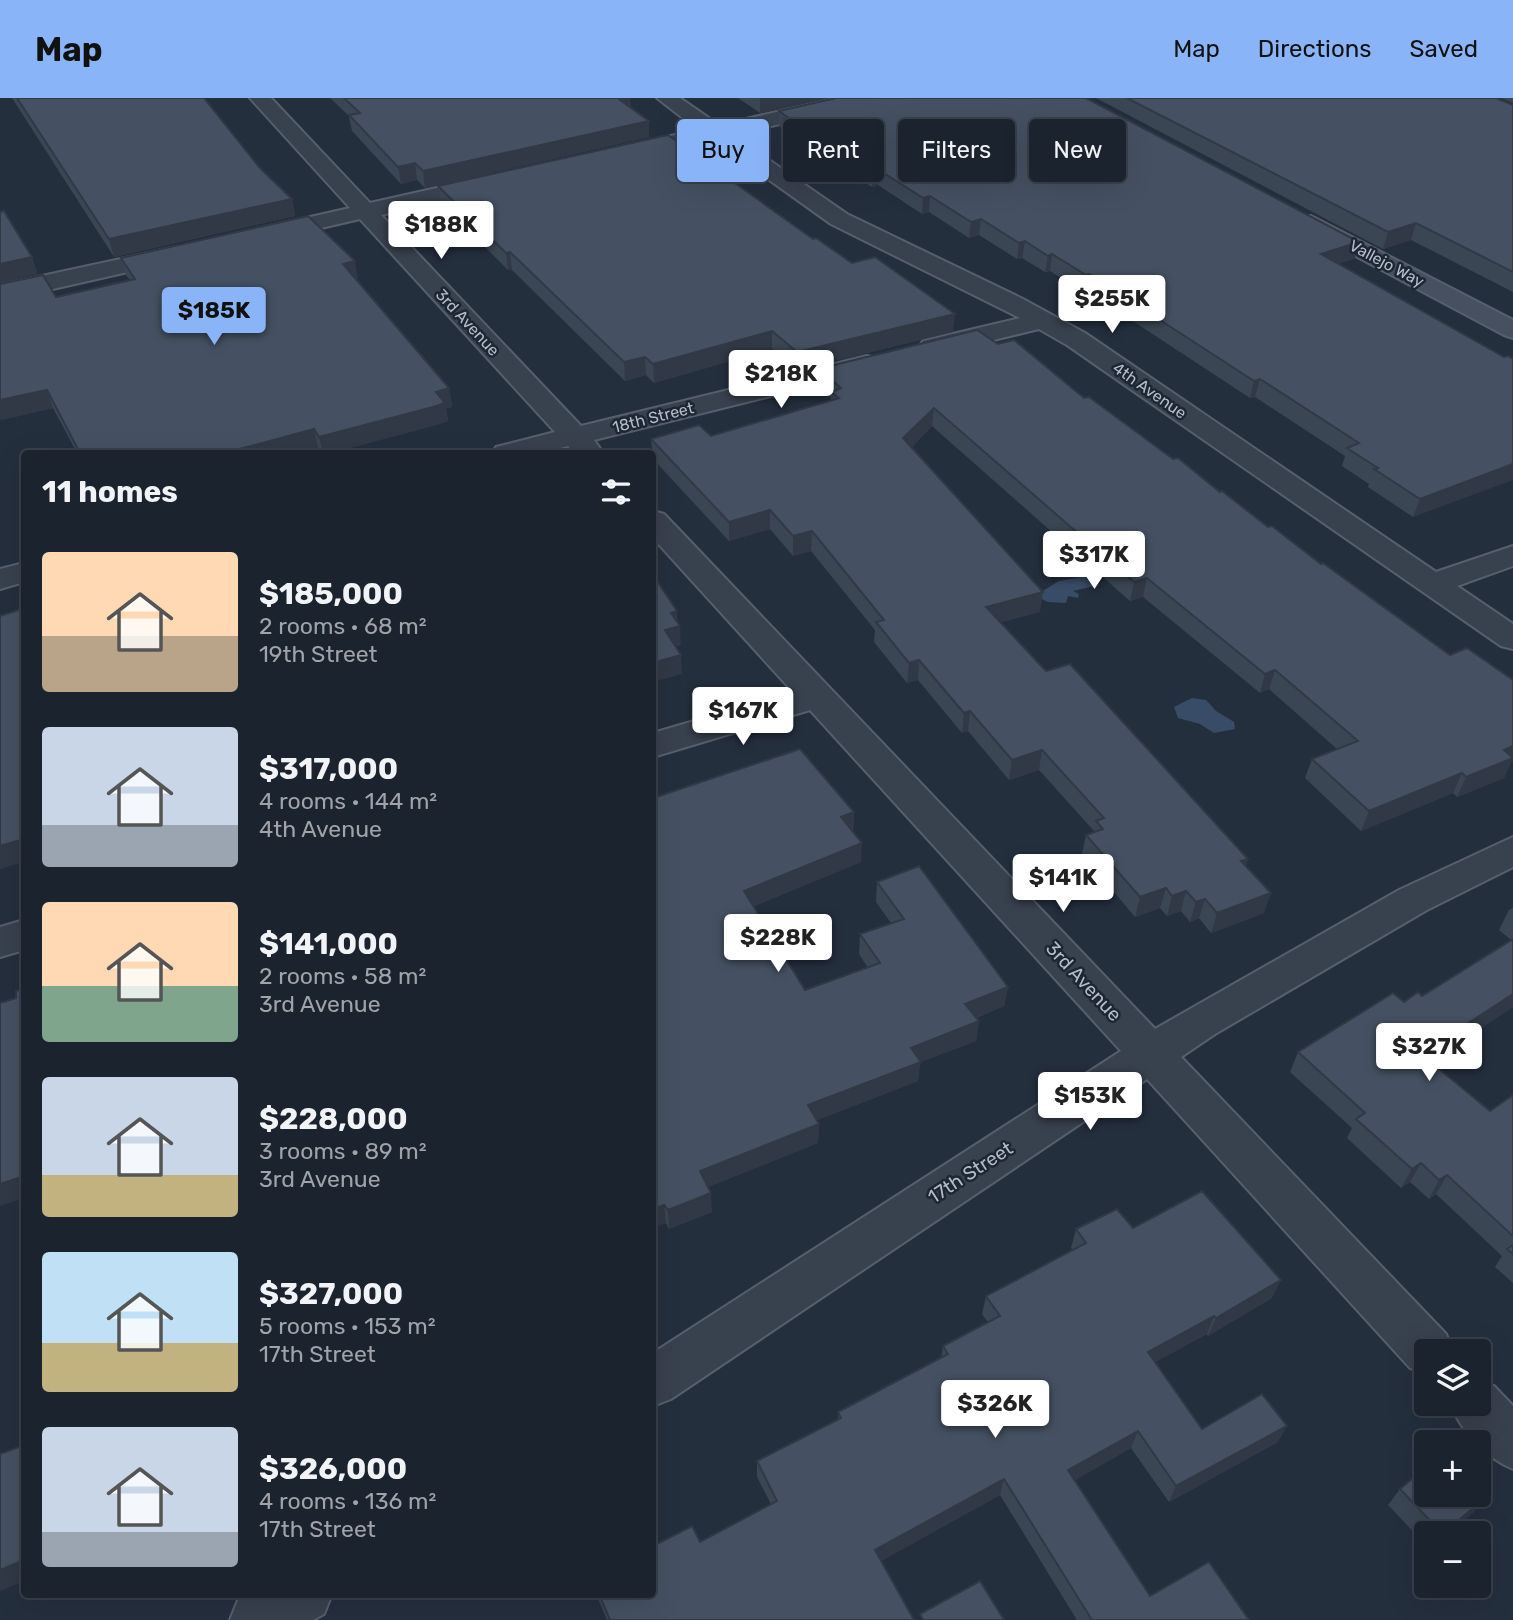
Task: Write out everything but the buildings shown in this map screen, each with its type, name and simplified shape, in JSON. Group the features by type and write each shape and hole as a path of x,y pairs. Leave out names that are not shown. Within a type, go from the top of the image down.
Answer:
{"street":[{"name":"3rd Avenue","path":"260,98 582,445"},
{"name":"4th Avenue","path":"667,98 697,119"},
{"path":"769,120 866,98"},
{"path":"607,157 677,141"},
{"name":"4th Avenue","path":"769,170 839,219 1044,320 1086,346 1513,639"},
{"path":"250,237 513,178"},
{"name":"Vallejo Way","path":"1294,214 1513,330"},
{"path":"0,293 197,249"},
{"path":"912,352 1044,320"},
{"name":"18th Street","path":"534,450 582,445 886,359"},
{"name":"3rd Avenue","path":"656,523 1417,1339"},
{"path":"1432,584 1513,555"},
{"path":"0,579 21,574"},
{"path":"656,744 817,696"},
{"name":"17th Street","path":"656,1380 1200,1022 1413,900 1513,851"},
{"path":"0,942 21,936"},
{"path":"1487,1416 1513,1443"},
{"path":"258,1620 297,1598"}],"water":[{"path":"1087,576 1093,580 1094,586 1073,591 1079,594 1078,598 1068,596 1066,603 1042,599 1041,592 1059,581"},
{"path":"1192,698 1206,700 1216,711 1234,722 1235,729 1214,733 1200,724 1178,718 1174,707"}]}
